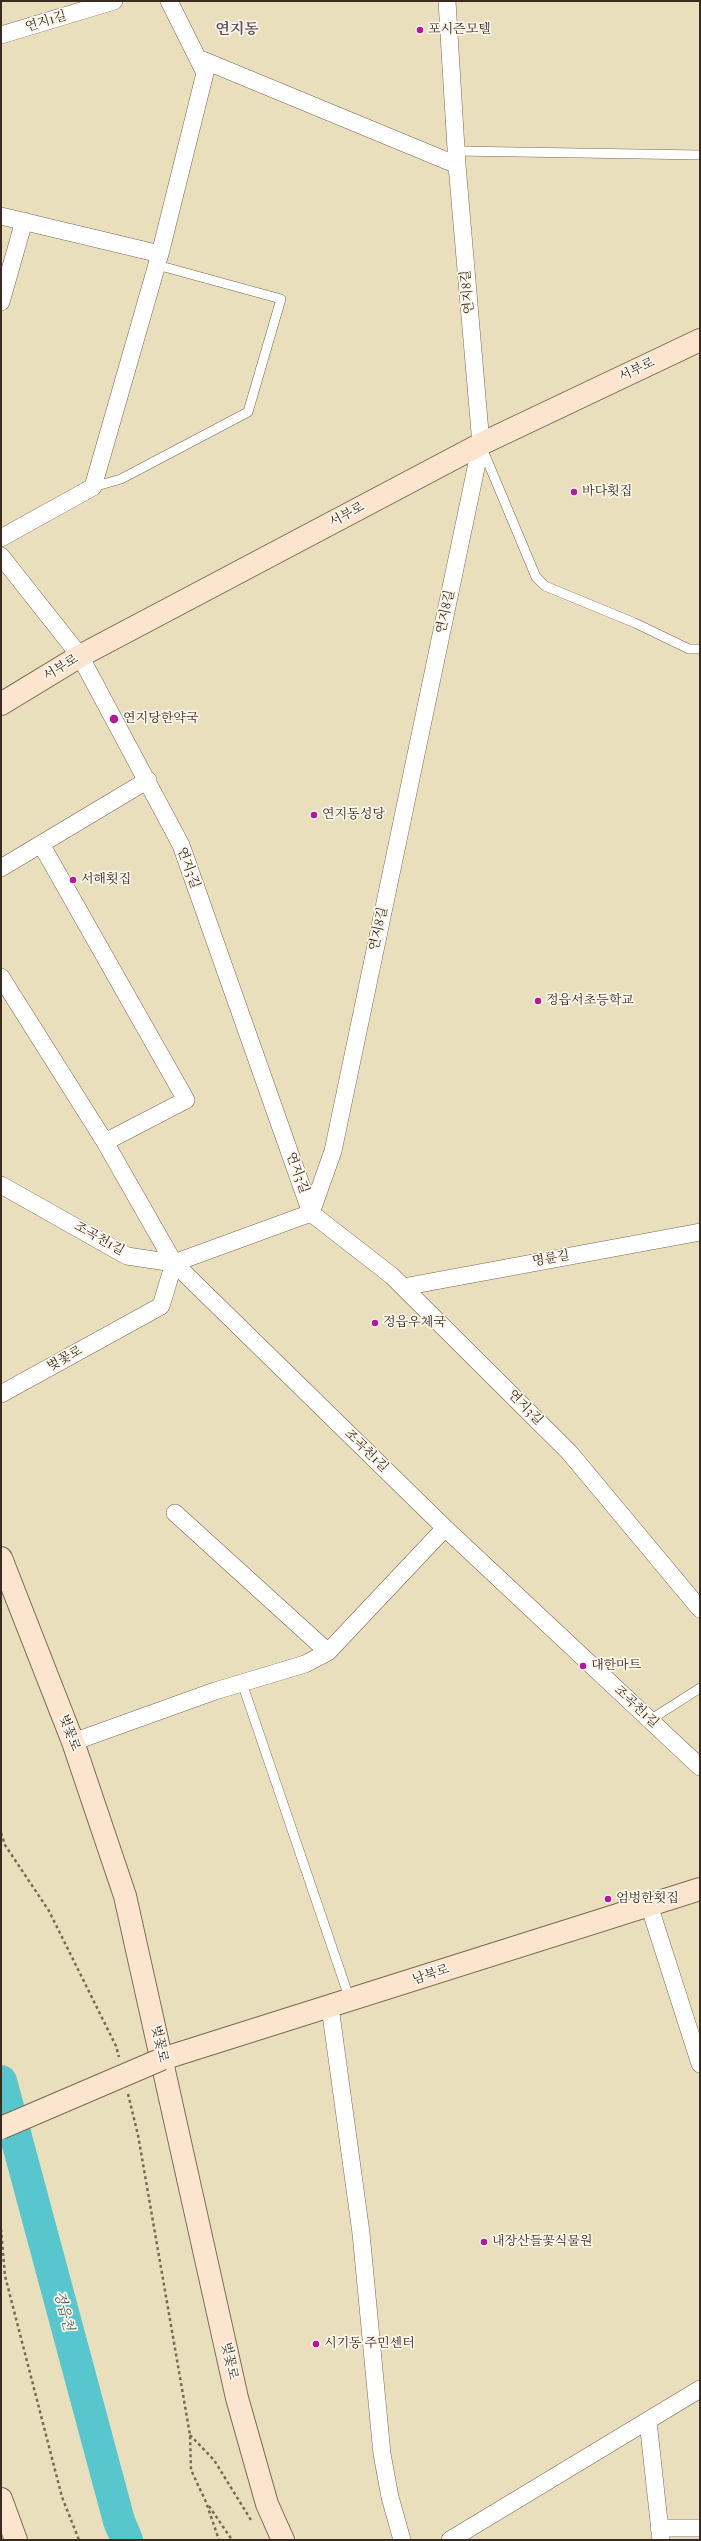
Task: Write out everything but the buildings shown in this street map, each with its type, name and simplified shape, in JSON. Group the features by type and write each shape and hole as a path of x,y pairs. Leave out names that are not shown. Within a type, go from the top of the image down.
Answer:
{"street":[{"name":"연지1길","path":"1,35 114,1"},
{"path":"1,538 92,488 158,259 205,73 169,1"},
{"name":"연지8길","path":"311,1213 333,1151 481,444 456,158 447,1"},
{"path":"198,58 456,158"},
{"path":"1,216 24,221 158,259"},
{"path":"1,302 24,221"},
{"name":"서부로","path":"1,704 80,656 481,444 700,340"},
{"name":"연지3길","path":"1,556 80,656 148,780 181,845 311,1213 403,1286 568,1452 700,1609"},
{"path":"1,868 148,780"},
{"path":"41,844 186,1100 105,1142"},
{"path":"1,977 105,1142 174,1263 311,1213"},
{"name":"조곡천1길","path":"1,1185 127,1256 174,1263 445,1528 700,1767"},
{"name":"명륜길","path":"403,1286 700,1232"},
{"name":"벚꽃로","path":"1,1394 160,1306 174,1263"},
{"path":"175,1513 328,1652"},
{"path":"73,1742 242,1683 305,1664 328,1652 445,1528"},
{"name":"벚꽃로","path":"1,1558 73,1742 125,1896 237,2398 268,2504 283,2540"},
{"name":"남북로","path":"1,2128 162,2059 700,1889"},
{"path":"649,1905 699,2060"},
{"path":"340,2004 382,2454 390,2497 402,2540"},
{"path":"450,2540 648,2422 700,2389"},
{"path":"648,2422 660,2534 700,2528"},
{"path":"1,2499 16,2540"}],"lane":[{"path":"456,158 700,155"},
{"path":"92,488 121,479 248,412 281,300 158,259"},
{"path":"481,444 536,577 545,586 635,623 689,649 700,648"},
{"path":"242,1683 340,2004"},
{"path":"650,1720 700,1688"}],"path":[{"path":"1,1833 6,1845 49,1911 116,2046 120,2061"},
{"path":"127,2091 138,2135 190,2435 191,2470 206,2502 219,2540"},
{"path":"1,2229 5,2276 62,2497 79,2540"},
{"path":"190,2435 214,2460 254,2525"},
{"path":"206,2502 232,2540"}],"waterway":[{"name":"정읍천","path":"1,2081 119,2521 127,2540"}],"place":[{"name":"포시즌모텔","path":"420,30"},
{"name":"바다횟집","path":"574,492"},
{"name":"연지당한약국","path":"114,719"},
{"name":"연지동성당","path":"314,815"},
{"name":"서해횟집","path":"73,880"},
{"name":"정읍서초등학교","path":"538,1001"},
{"name":"정읍우체국","path":"375,1323"},
{"name":"대한마트","path":"583,1666"},
{"name":"엄벙한횟집","path":"608,1899"},
{"name":"내장산들꽃식물원","path":"484,2242"},
{"name":"시기동 주민센터","path":"316,2344"}],"district":[{"name":"연지동","path":"237,30"}]}
